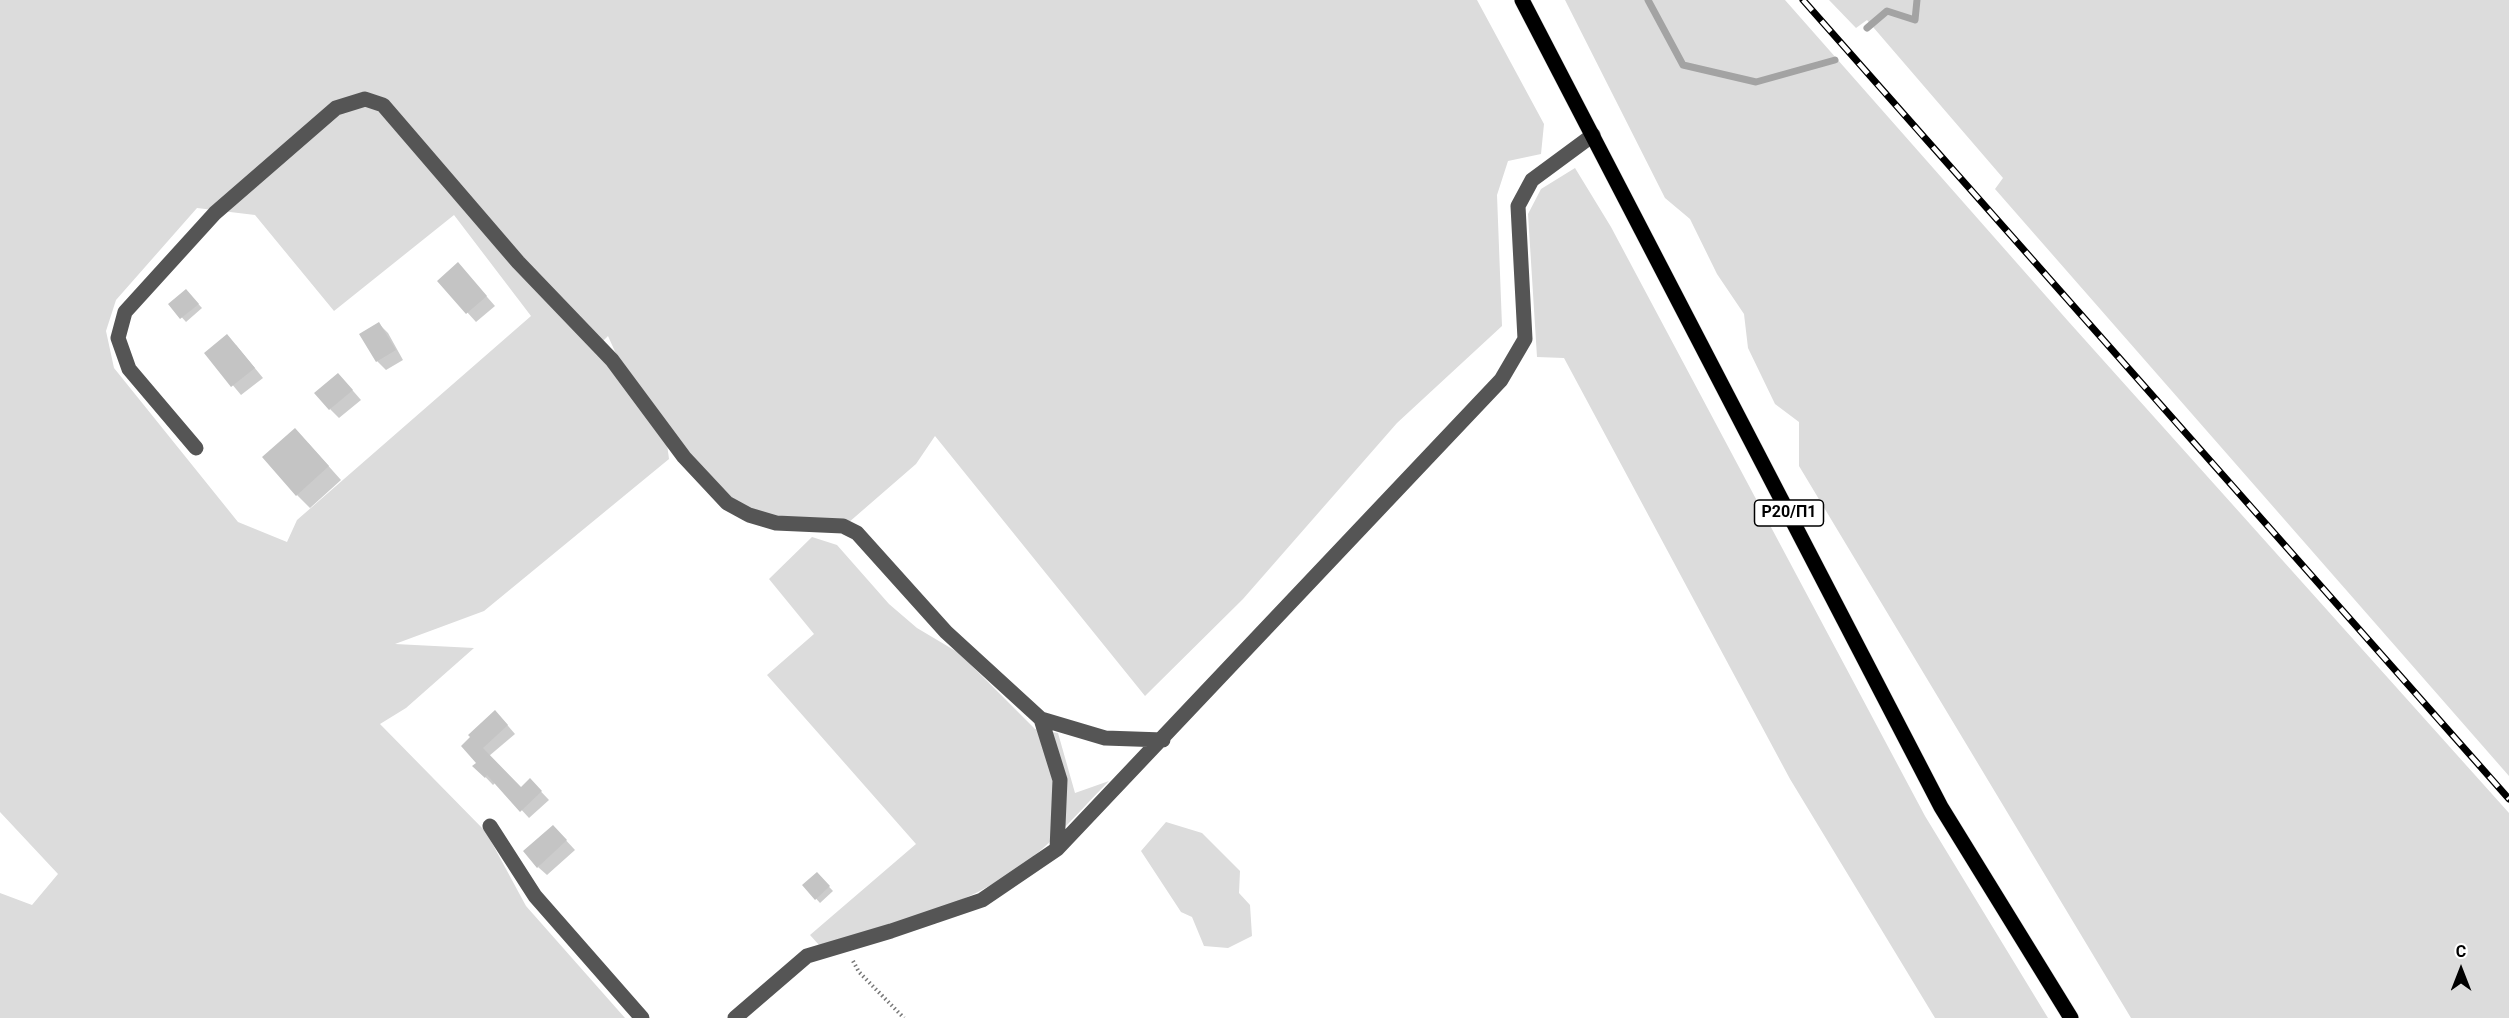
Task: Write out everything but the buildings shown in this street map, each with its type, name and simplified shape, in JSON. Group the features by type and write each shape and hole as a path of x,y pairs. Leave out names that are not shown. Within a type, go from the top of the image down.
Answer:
{"main road":[{"name":"Р20/П1","path":"1522,0 1941,807 2071,1018"}],"street":[{"path":"196,448 129,369 118,338 125,312 215,213 336,108 365,99 383,105 518,262 612,360 684,457 727,503 749,515 776,523 843,526 857,533 946,632 1041,719 1106,738 1162,740"},
{"path":"735,1018 807,956 982,900 1057,849 1501,380 1525,339 1518,206 1532,180 1593,135"},
{"path":"1041,719 1060,780 1057,849"},
{"path":"490,826 535,896 642,1018"}],"path":[{"path":"845,945 859,972 904,1018"}],"shaded area":[{"path":"0,0 1477,0 1544,124 1541,154 1508,161 1497,195 1502,326 1397,423 1243,599 1145,696 935,436 916,464 848,523 777,517 750,509 731,497 691,455 617,356 608,336 596,348 667,444 669,459 484,611 395,644 474,648 406,708 380,724 486,832 526,906 625,1018 0,1018 0,893 32,905 58,874 0,812","holes":["197,208 255,215 334,311 454,215 531,316 297,520 287,542 238,522 114,368 106,331 116,300"]},
{"path":"1565,0 1785,0 2068,321 2509,813 2509,1018 2131,1018 1799,466 1799,422 1775,404 1748,348 1744,314 1717,274 1690,219 1665,198"},
{"path":"1829,0 2509,0 2509,776 1995,189 2003,178 1867,20 1856,28"},
{"path":"1575,168 1611,227 1925,816 2048,1018 1935,1018 1790,779 1564,358 1537,357 1528,214 1541,189"},
{"path":"812,537 837,545 889,604 917,628 959,653 1035,729 1058,733 1075,793 1109,781 1041,850 1017,869 991,885 936,910 819,945 810,935 916,844 767,675 814,634 769,579"},
{"path":"1166,822 1202,833 1240,871 1239,893 1250,905 1252,936 1228,948 1204,946 1192,917 1181,912 1141,851"}],"waterway":[{"path":"1648,0 1683,65 1756,82 1835,60"},
{"path":"1867,28 1887,11 1915,20 1917,0"}],"railway":[{"path":"1803,0 2509,799"}]}
